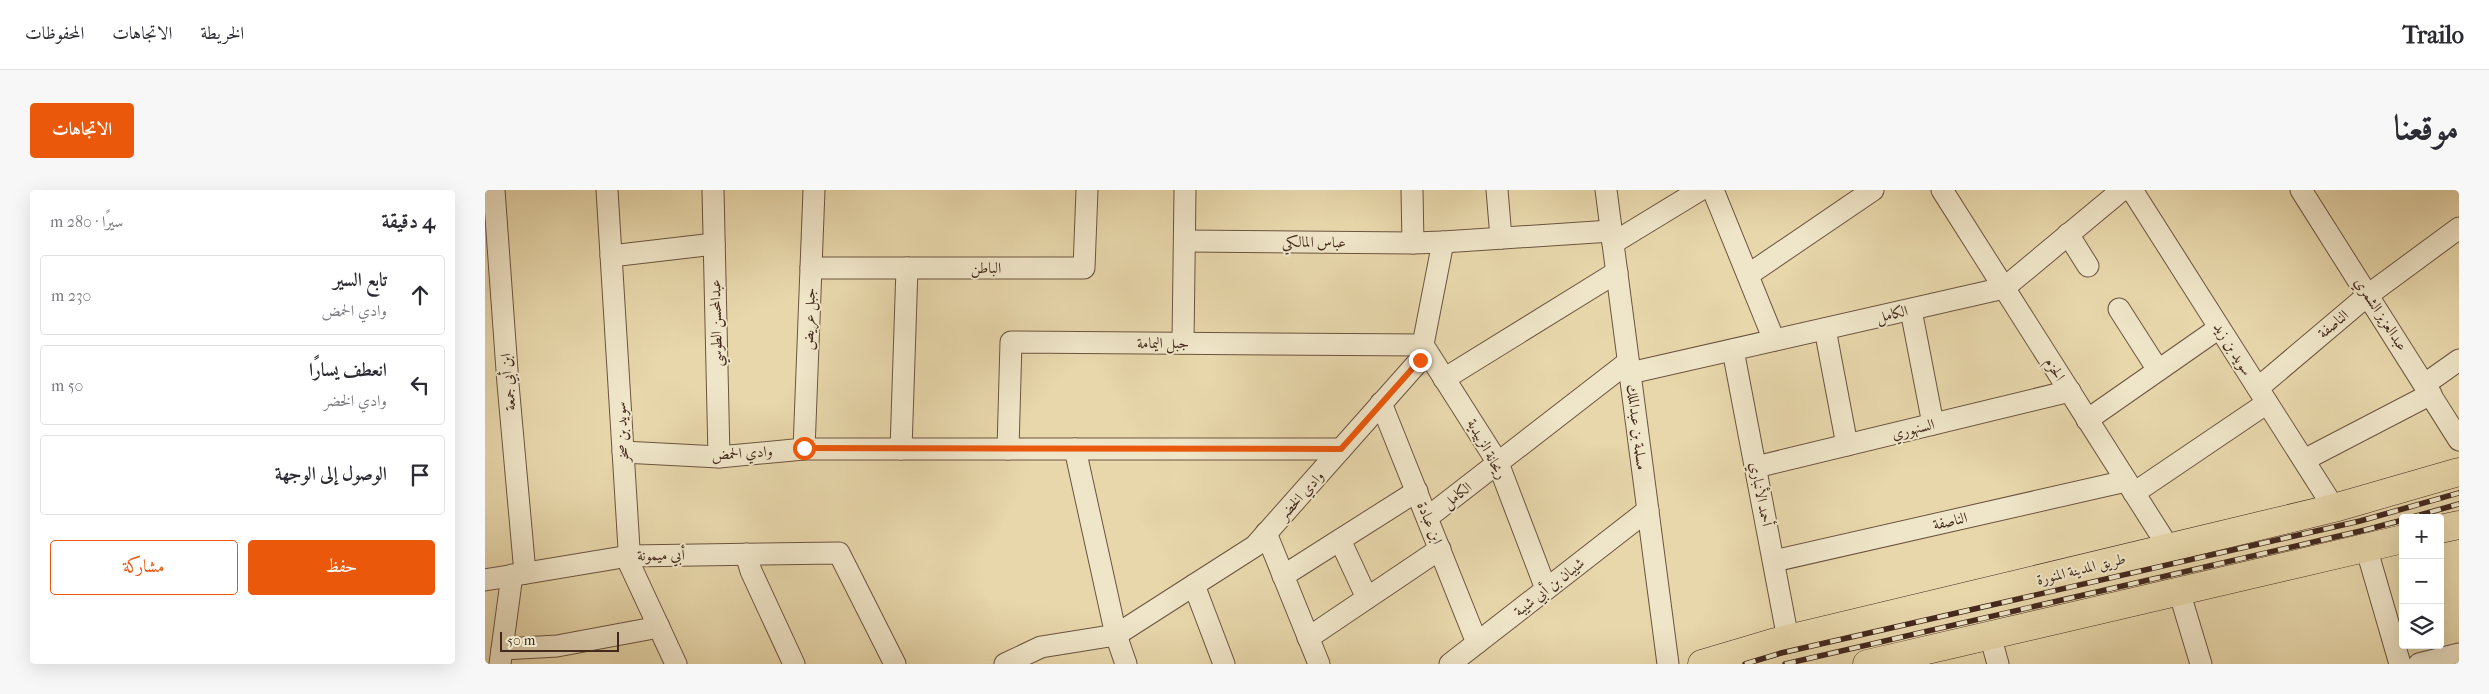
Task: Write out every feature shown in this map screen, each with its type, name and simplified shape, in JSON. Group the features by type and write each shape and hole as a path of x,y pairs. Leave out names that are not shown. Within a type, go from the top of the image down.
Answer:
{"main road":[{"name":"طريق المدينة المنورة","path":"1702,664 1788,639 2334,508 2459,472"},
{"path":"2444,529 2459,525"},
{"path":"1867,664 2399,540"}],"street":[{"name":"سويد بن صخر","path":"607,190 630,565 677,664"},
{"name":"عبدالمحسن الطوسي","path":"713,190 719,457"},
{"name":"جبل عريض","path":"804,448 814,190"},
{"name":"الباطن","path":"811,268 1084,268 1087,190"},
{"path":"1183,343 1185,190"},
{"path":"1412,190 1413,243"},
{"path":"1497,190 1501,238"},
{"name":"مسلمة بن عبدالملك","path":"1606,190 1668,664"},
{"path":"1443,242 1501,238 1612,237 1700,190"},
{"path":"1713,190 1774,340"},
{"path":"1748,275 1873,190"},
{"name":"الحزم","path":"1942,190 2169,548"},
{"name":"الكامل","path":"1428,517 1629,367 1733,350 2004,288 2122,190"},
{"name":"سويد بن زيد","path":"2132,190 2334,508"},
{"name":"عبدالعزيز الشمري","path":"2301,190 2459,440"},
{"name":"ابن أبي جمعة","path":"496,191 519,574 501,656"},
{"name":"الناصفة","path":"1774,561 2130,487 2263,396 2368,295 2459,228"},
{"path":"2068,234 2089,266"},
{"name":"عباس المالكي","path":"1185,240 1443,242"},
{"name":"وادي الخضر","path":"1007,664 1041,647 1116,635 1255,546 1420,360 1443,242"},
{"path":"611,256 715,244"},
{"path":"901,448 907,268"},
{"path":"1445,379 1617,272"},
{"path":"2119,309 2158,370"},
{"path":"1911,310 1933,424"},
{"path":"2087,420 2219,328"},
{"path":"1825,329 1847,445"},
{"name":"جبل اليمامة","path":"1008,449 1011,342 1423,345"},
{"name":"ريحانة الزبيدية","path":"1423,345 1498,463 1546,589"},
{"name":"أحمد الأنباري","path":"1733,350 1788,639"},
{"path":"2304,460 2428,389 2459,360"},
{"name":"السنهوري","path":"1755,467 2070,392"},
{"name":"ابن عبادة","path":"1381,403 1477,643"},
{"name":"وادي الحمض","path":"623,452 719,457 804,448 1341,449"},
{"path":"1075,449 1116,635 1126,664"},
{"path":"1283,576 1417,491"},
{"name":"شيبان بن أبي شيبة","path":"1450,664 1648,510"},
{"path":"1266,534 1319,664"},
{"path":"1340,540 1367,598"},
{"path":"2366,547 2400,664"},
{"path":"1308,638 1440,549"},
{"name":"أبي ميمونة","path":"485,580 629,556 839,553 895,664"},
{"path":"746,554 751,571 794,664"},
{"path":"1195,585 1224,664"},
{"path":"2179,591 2201,664"},
{"path":"501,656 562,655 659,626"},
{"path":"1990,635 1998,664"},
{"path":"2419,664 2459,654"}],"railway":[{"path":"1745,664 1781,653 2360,521 2459,493"},
{"path":"2423,514 2459,504"},
{"path":"1785,664 2399,521"}],"route":[{"path":"804,448 1341,449 1420,360"}]}
